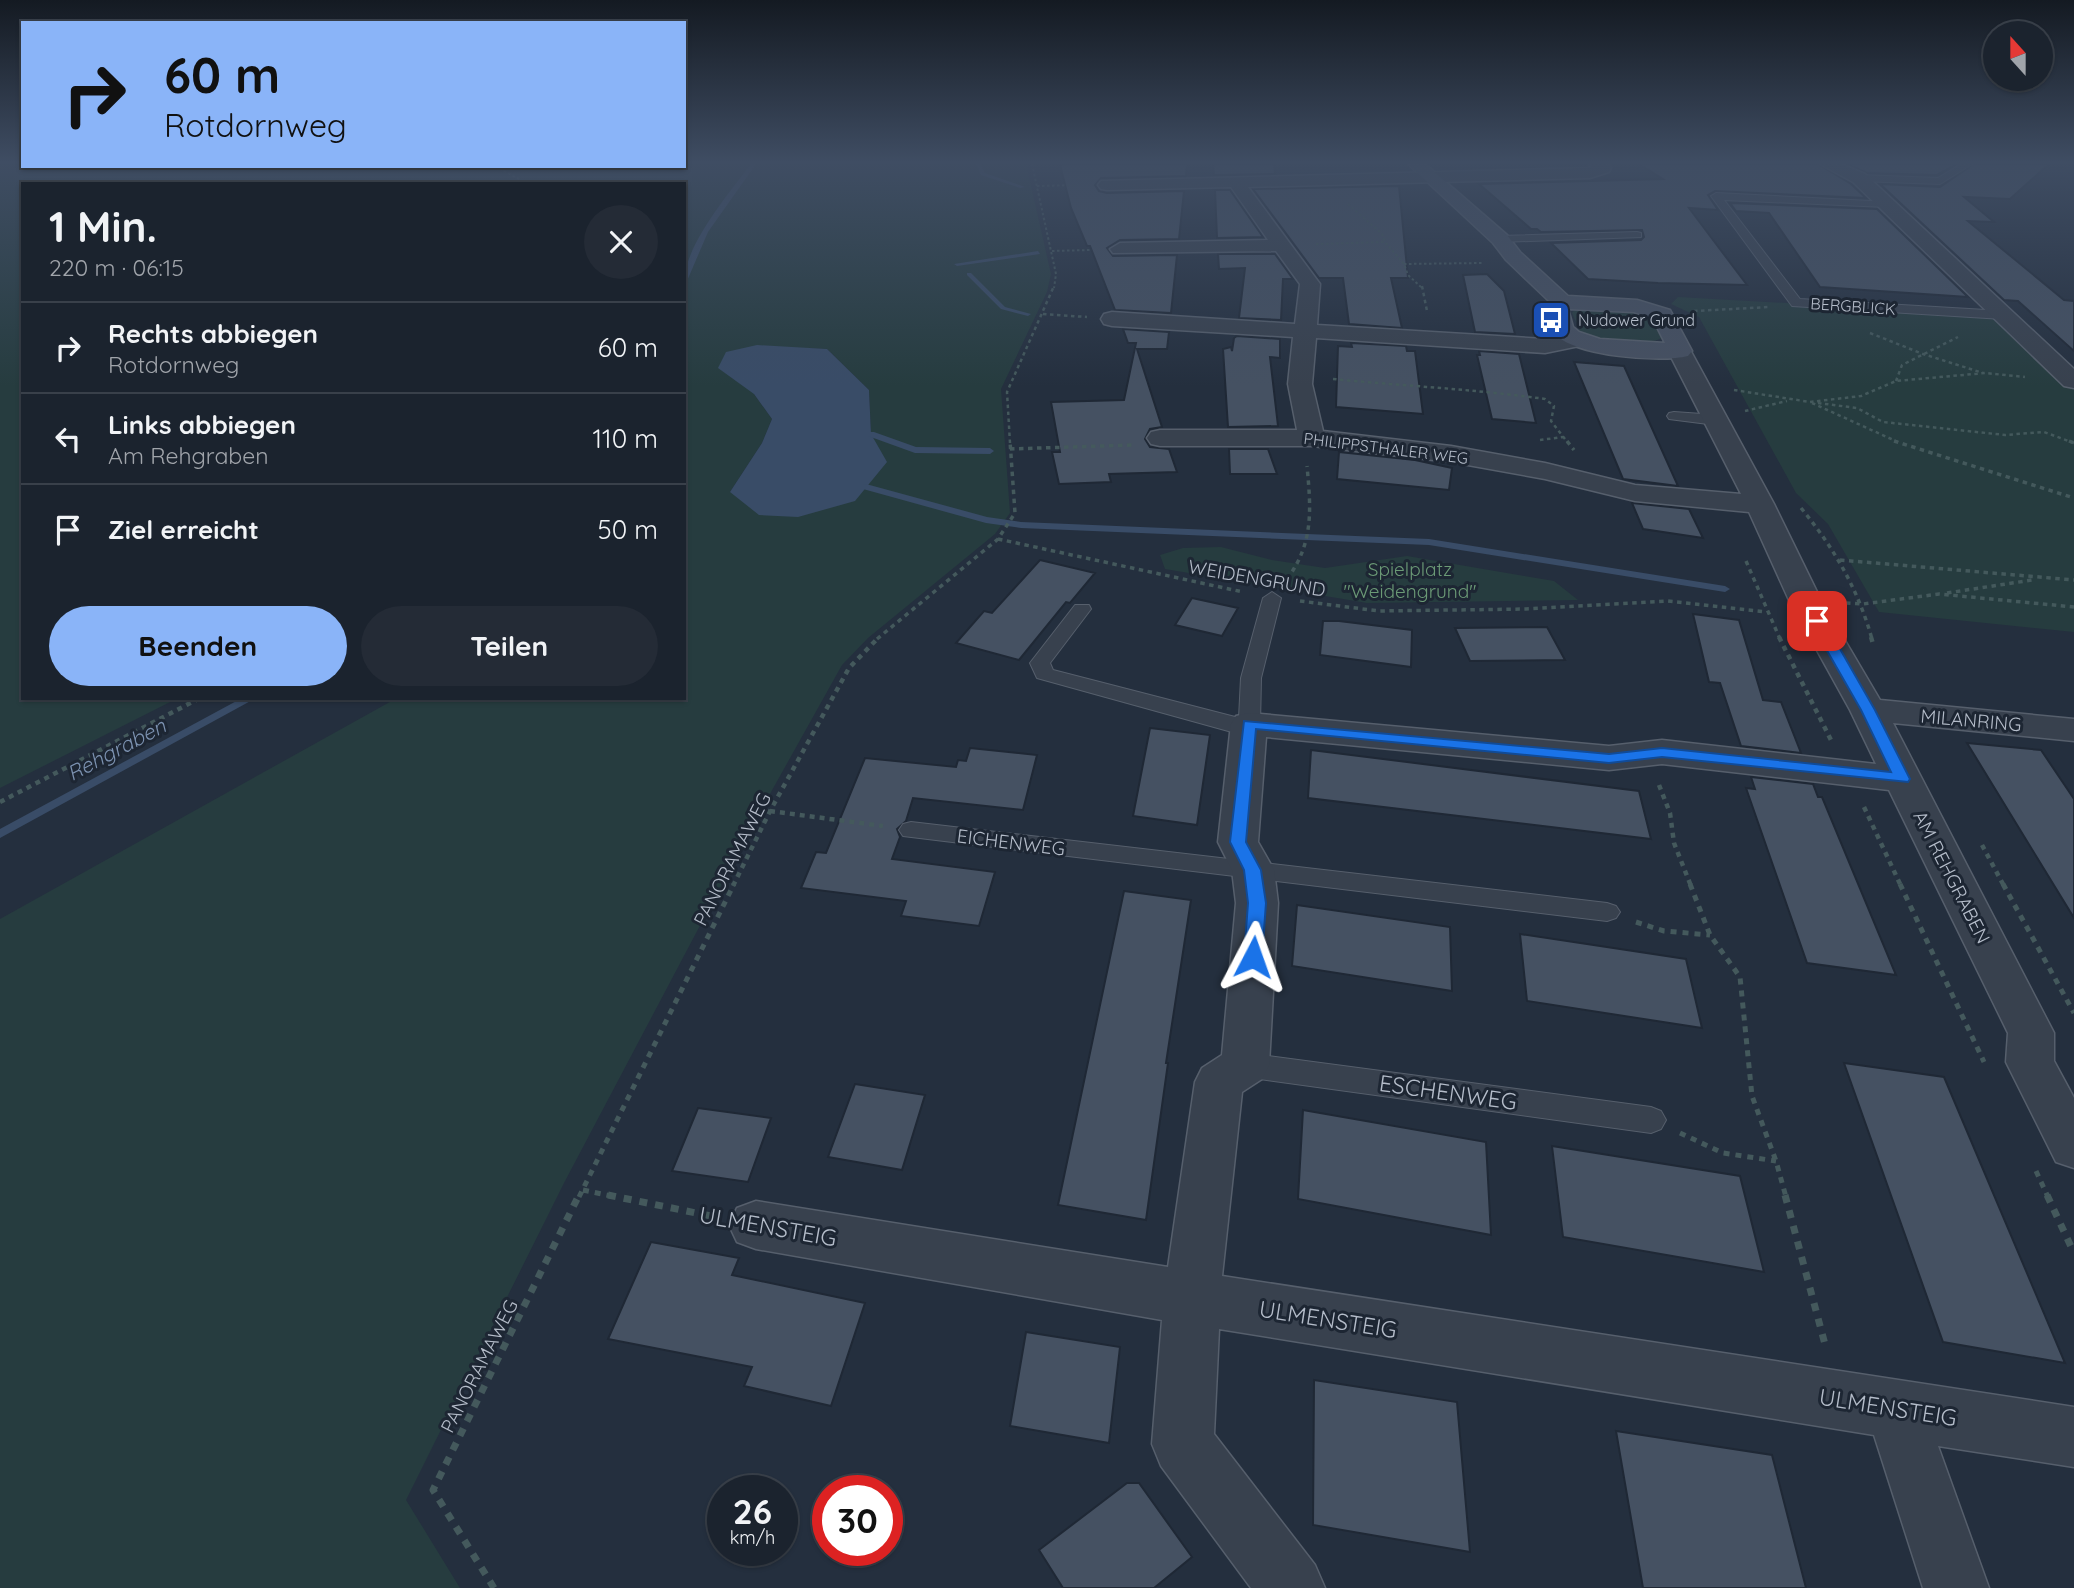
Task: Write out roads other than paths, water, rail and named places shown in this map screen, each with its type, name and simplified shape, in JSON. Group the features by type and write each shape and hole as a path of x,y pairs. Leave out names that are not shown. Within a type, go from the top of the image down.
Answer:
{"street":[{"path":"1278,238 1310,284 1301,377 1312,438"},
{"path":"1922,238 2073,381"},
{"path":"1500,239 1513,256 1562,302 1557,308 1563,330 1576,340 1595,345 1681,351"},
{"path":"1120,249 1283,245"},
{"name":"AM REHGRABEN","path":"1562,302 1637,306 1662,314 1681,351 1729,407 1760,504 1804,598 1868,710 2031,1033 2030,1062 2072,1138"},
{"path":"1112,319 1545,346 1576,340"},
{"name":"PHILIPPSTHALER WEG","path":"1160,438 1312,438 1445,453 1635,493 1760,504"},
{"name":"MILANRING","path":"1868,710 2074,730"},
{"path":"1292,1588 1182,1444 1192,1298 1219,1082 1245,1065 1257,903 1253,870 1238,842 1249,724 1609,758 1662,752 1902,779"},
{"name":"ULMENSTEIG","path":"756,1225 1192,1298 2074,1437"},
{"path":"1895,1408 1956,1588"}],"lane":[{"path":"1500,239 1531,238"},
{"name":"BERGBLICK","path":"1747,238 1796,303 2003,315"},
{"path":"1674,416 1729,407"},
{"path":"1082,609 1040,663 1044,674 1232,724 1249,724 1251,678 1272,598"},
{"name":"EICHENWEG","path":"911,830 1253,870"},
{"path":"1253,870 1607,912"},
{"name":"ESCHENWEG","path":"1245,1065 1651,1120"}],"water":[{"path":"757,345 827,349 869,390 871,434 887,462 855,501 798,517 759,515 730,492 762,443 772,419 754,394 718,368 726,352"}],"waterway":[{"name":"Rehgraben","path":"686,276 702,238"},
{"path":"957,264 1038,253"},
{"path":"969,274 1003,308 1028,314"},
{"path":"871,434 915,450 990,451"},
{"path":"866,487 986,520 1021,525 1429,542 1725,589"},
{"name":"Rehgraben","path":"0,834 247,700"}],"place":[{"name":"Nudower Grund","path":"1551,320"}],"park label":[{"name":"Spielplatz \"Weidengrund\"","path":"1410,580"}]}
